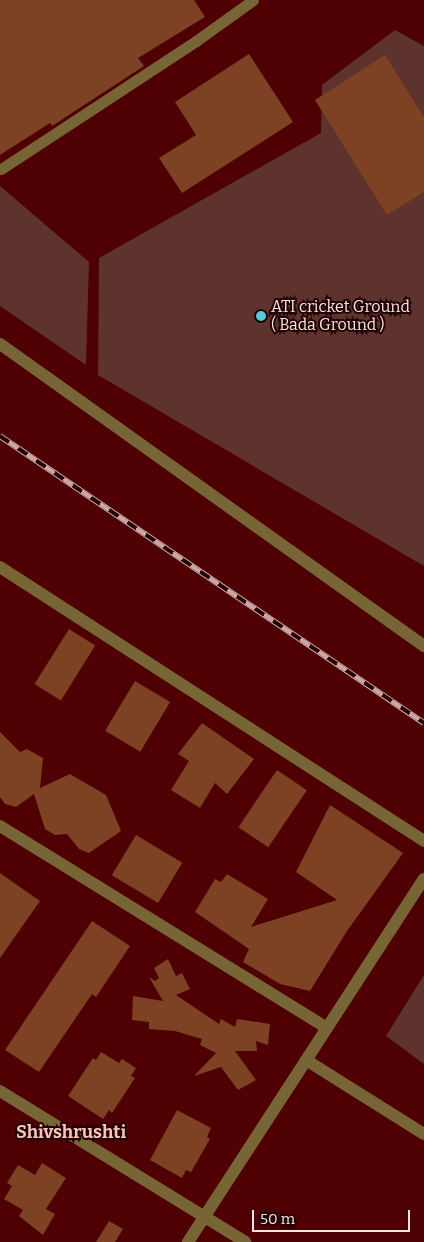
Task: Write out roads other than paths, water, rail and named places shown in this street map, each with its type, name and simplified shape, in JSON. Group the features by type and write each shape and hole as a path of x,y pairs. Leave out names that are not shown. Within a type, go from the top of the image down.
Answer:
{"street":[{"path":"0,344 424,646"},
{"path":"0,568 424,841"},
{"path":"0,826 327,1028"},
{"path":"188,1242 424,879"},
{"path":"306,1060 424,1134"},
{"path":"0,1091 245,1242"}],"lane":[{"path":"1,169 196,41 253,0"}],"railway":[{"path":"0,436 424,723"}],"place":[{"name":"ATI cricket Ground ( Bada Ground )","path":"261,316"}],"district":[{"name":"Shivshrushti","path":"71,1132"}]}
